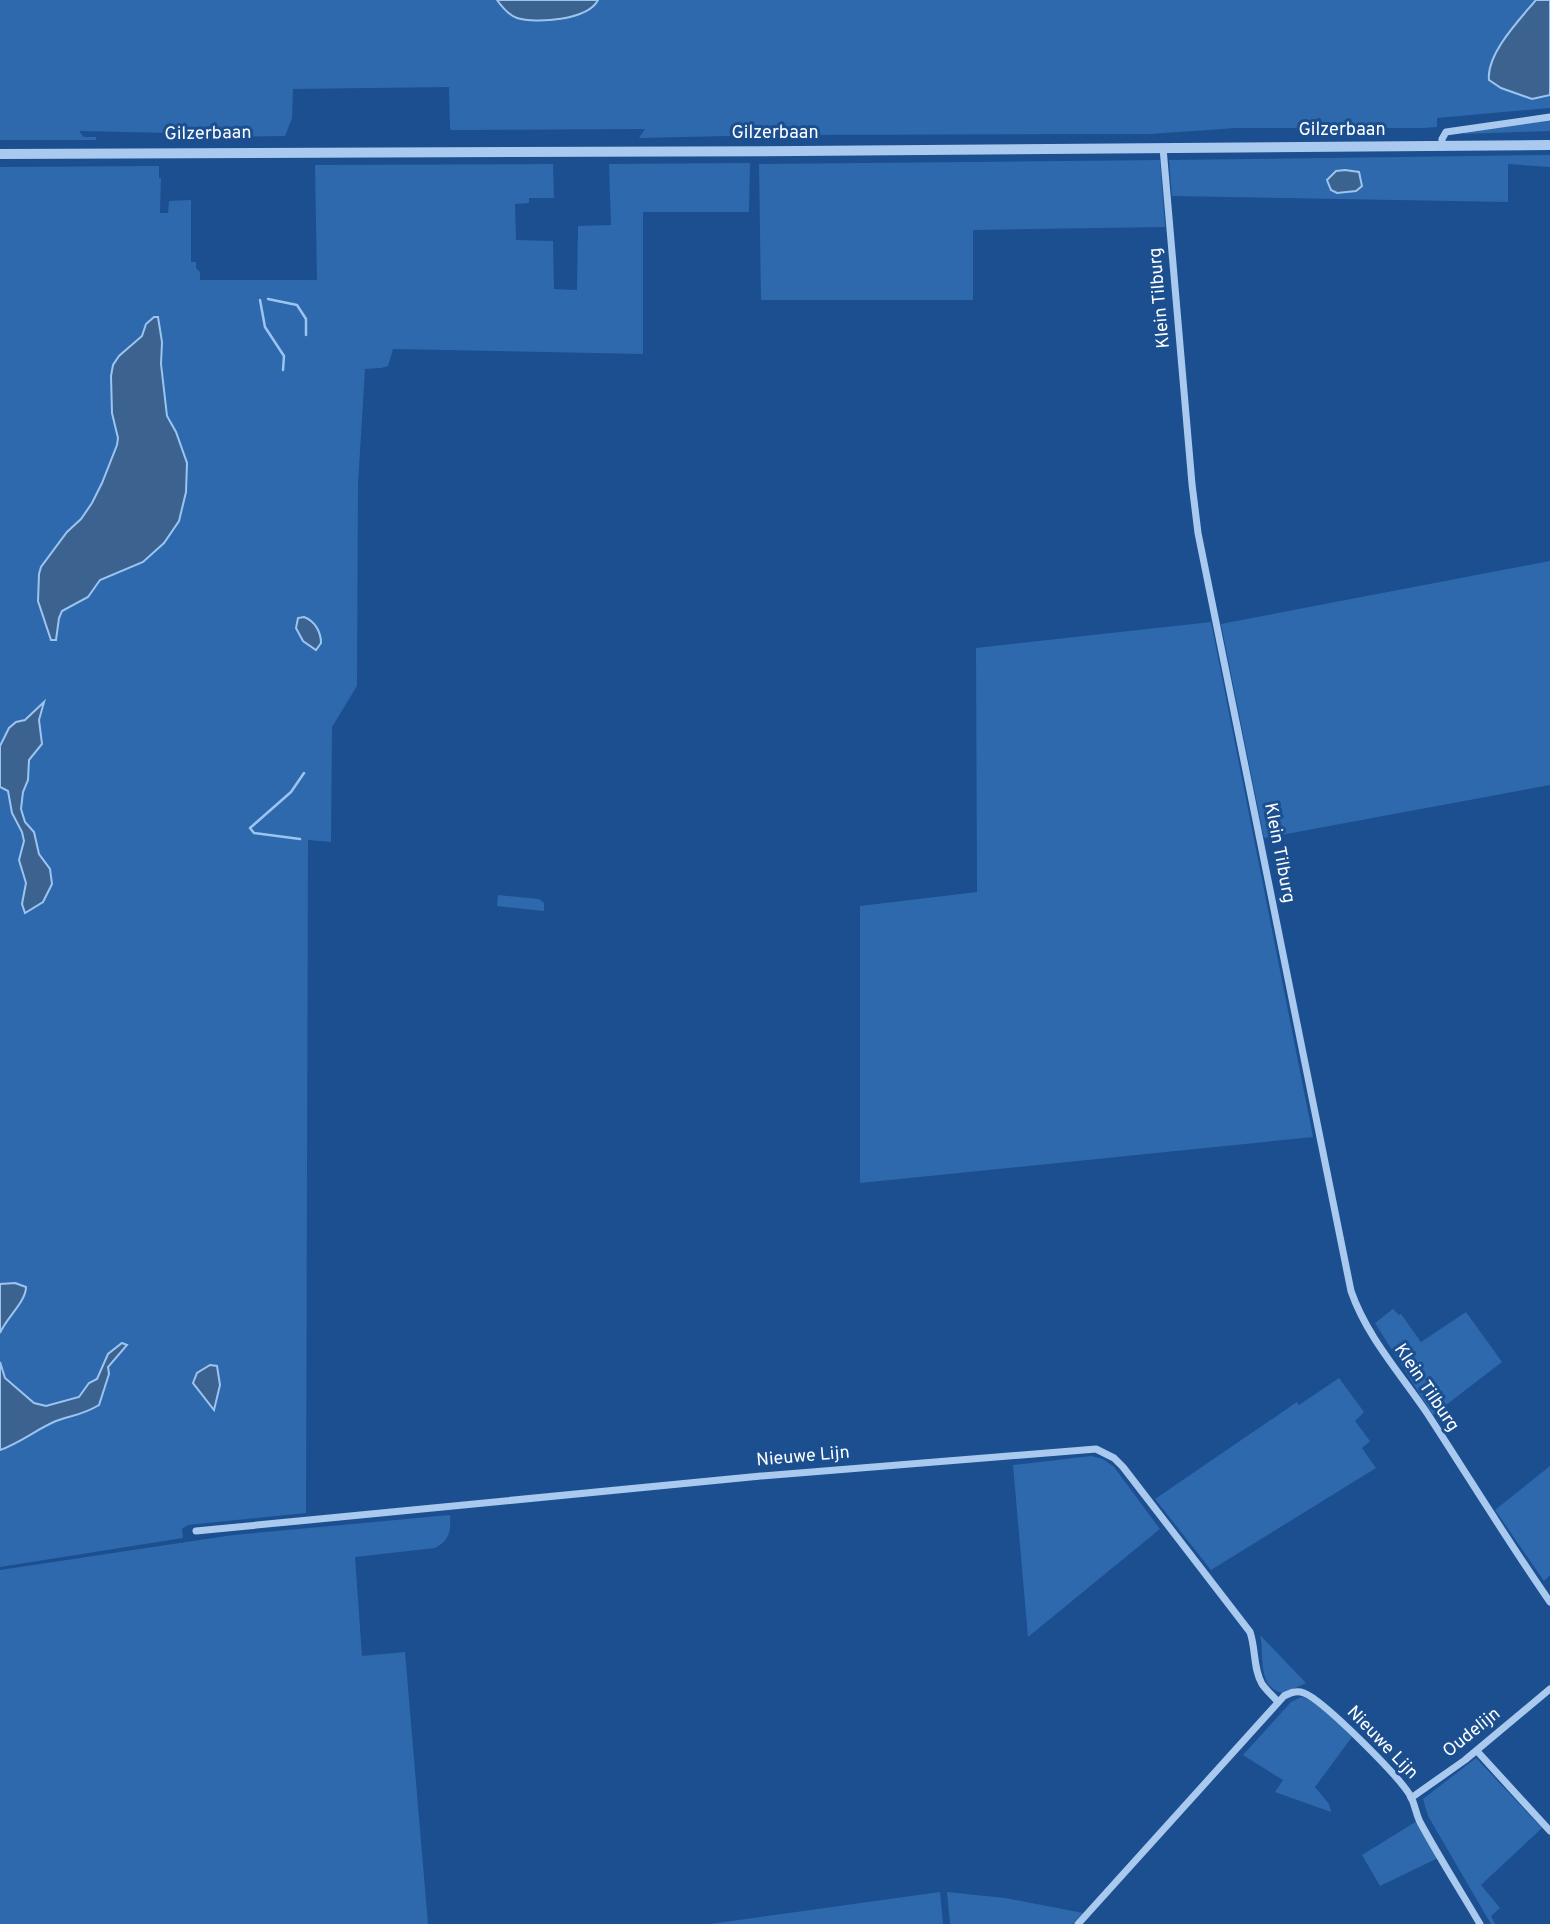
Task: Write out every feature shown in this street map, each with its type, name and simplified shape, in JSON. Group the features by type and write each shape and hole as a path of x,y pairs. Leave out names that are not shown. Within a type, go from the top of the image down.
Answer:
{"street":[{"path":"1442,147 1446,132 1550,117"},
{"name":"Gilzerbaan","path":"0,154 1550,145"},
{"name":"Klein Tilburg","path":"1163,148 1198,533 1351,1291 1364,1323 1550,1602"},
{"name":"Nieuwe Lijn","path":"196,1531 761,1476 1096,1449 1114,1458 1123,1467 1250,1632 1262,1684 1278,1702 1292,1692 1301,1692 1311,1697 1381,1761 1411,1798 1418,1820 1480,1924"},
{"name":"Oudelijn","path":"1411,1798 1477,1751 1550,1689"},
{"path":"1078,1924 1278,1702"},
{"path":"1477,1751 1550,1831"}],"shaded area":[{"path":"0,0 1550,0 1550,108 1437,118 1437,127 1424,128 1236,128 1150,134 639,138 645,129 452,130 449,87 293,89 292,118 285,136 216,137 216,134 79,131 84,137 96,137 96,140 0,140"},
{"path":"497,0 598,0 592,7 573,16 536,21 514,17"},
{"path":"1536,0 1550,0 1550,95 1532,99 1501,88 1489,80 1498,48"},
{"path":"1550,120 1550,131 1464,134 1465,131"},
{"path":"1550,155 1550,167 1508,164 1508,202 1172,196 1169,160"},
{"path":"1160,160 1165,227 973,230 973,300 761,300 759,164"},
{"path":"750,163 749,212 643,212 643,354 393,349 388,366 365,369 358,484 357,686 332,727 331,842 308,840 306,1513 188,1525 182,1529 183,1538 0,1567 0,167 159,166 160,213 168,213 169,201 191,200 191,262 196,262 200,280 317,280 315,165 553,164 554,198 529,198 529,203 515,204 516,240 553,241 554,289 577,290 578,226 611,225 609,164"},
{"path":"1336,171 1359,172 1362,186 1356,191 1337,193 1331,190 1327,180"},
{"path":"158,317 162,342 161,364 167,416 187,463 186,492 179,521 164,543 143,562 100,580 88,597 62,611 56,640 51,640 38,601 41,567 67,532 81,519 102,483 118,438 112,413 113,365 119,356 142,336 146,324"},
{"path":"1550,561 1550,785 1264,838 1221,624"},
{"path":"304,617 319,631 321,643 316,650 303,641 296,628 298,618"},
{"path":"1211,622 1313,1137 860,1183 860,906 977,892 976,648"},
{"path":"44,702 39,720 42,744 29,760 28,780 21,809 25,822 34,832 39,854 50,869 52,884 43,902 25,913 22,904 26,883 19,860 24,841 12,813 8,791 0,787 0,746 9,728 16,722 25,720"},
{"path":"498,895 539,899 544,903 544,911 497,906"},
{"path":"15,1283 26,1287 25,1293 0,1333 0,1284"},
{"path":"1393,1309 1401,1314 1421,1342 1466,1312 1502,1362 1433,1415 1375,1323"},
{"path":"122,1343 127,1345 108,1367 109,1374 99,1405 56,1421 0,1450 0,1362 5,1378 34,1403 46,1406 79,1397 89,1383 97,1379 108,1354"},
{"path":"210,1365 217,1366 220,1385 214,1410 193,1383 197,1373"},
{"path":"1339,1378 1364,1412 1355,1421 1370,1441 1362,1448 1376,1468 1211,1570 1155,1499 1297,1402 1299,1405"},
{"path":"1091,1456 1103,1459 1114,1467 1160,1529 1028,1637 1013,1465"},
{"path":"1550,1466 1550,1575 1544,1581 1495,1510"},
{"path":"450,1515 448,1534 444,1542 435,1548 355,1557 362,1656 405,1652 428,1924 0,1924 0,1570 233,1535"},
{"path":"1260,1635 1306,1683 1285,1693 1270,1685 1264,1670"},
{"path":"1301,1697 1322,1708 1352,1737 1315,1787 1329,1804 1331,1812 1275,1792 1283,1780 1243,1755 1291,1702"},
{"path":"1476,1758 1542,1828 1481,1885 1500,1908 1491,1916 1495,1924 1491,1924 1428,1816 1423,1799"},
{"path":"1417,1821 1438,1858 1380,1886 1362,1855"},
{"path":"940,1892 943,1924 710,1924"},
{"path":"947,1892 1005,1898 1083,1913 1073,1924 950,1924"}],"waterway":[{"path":"268,299 297,305 306,319 306,335"},
{"path":"260,300 265,327 284,356 283,370"},
{"path":"300,839 254,833 250,828 291,792 304,773"}]}
